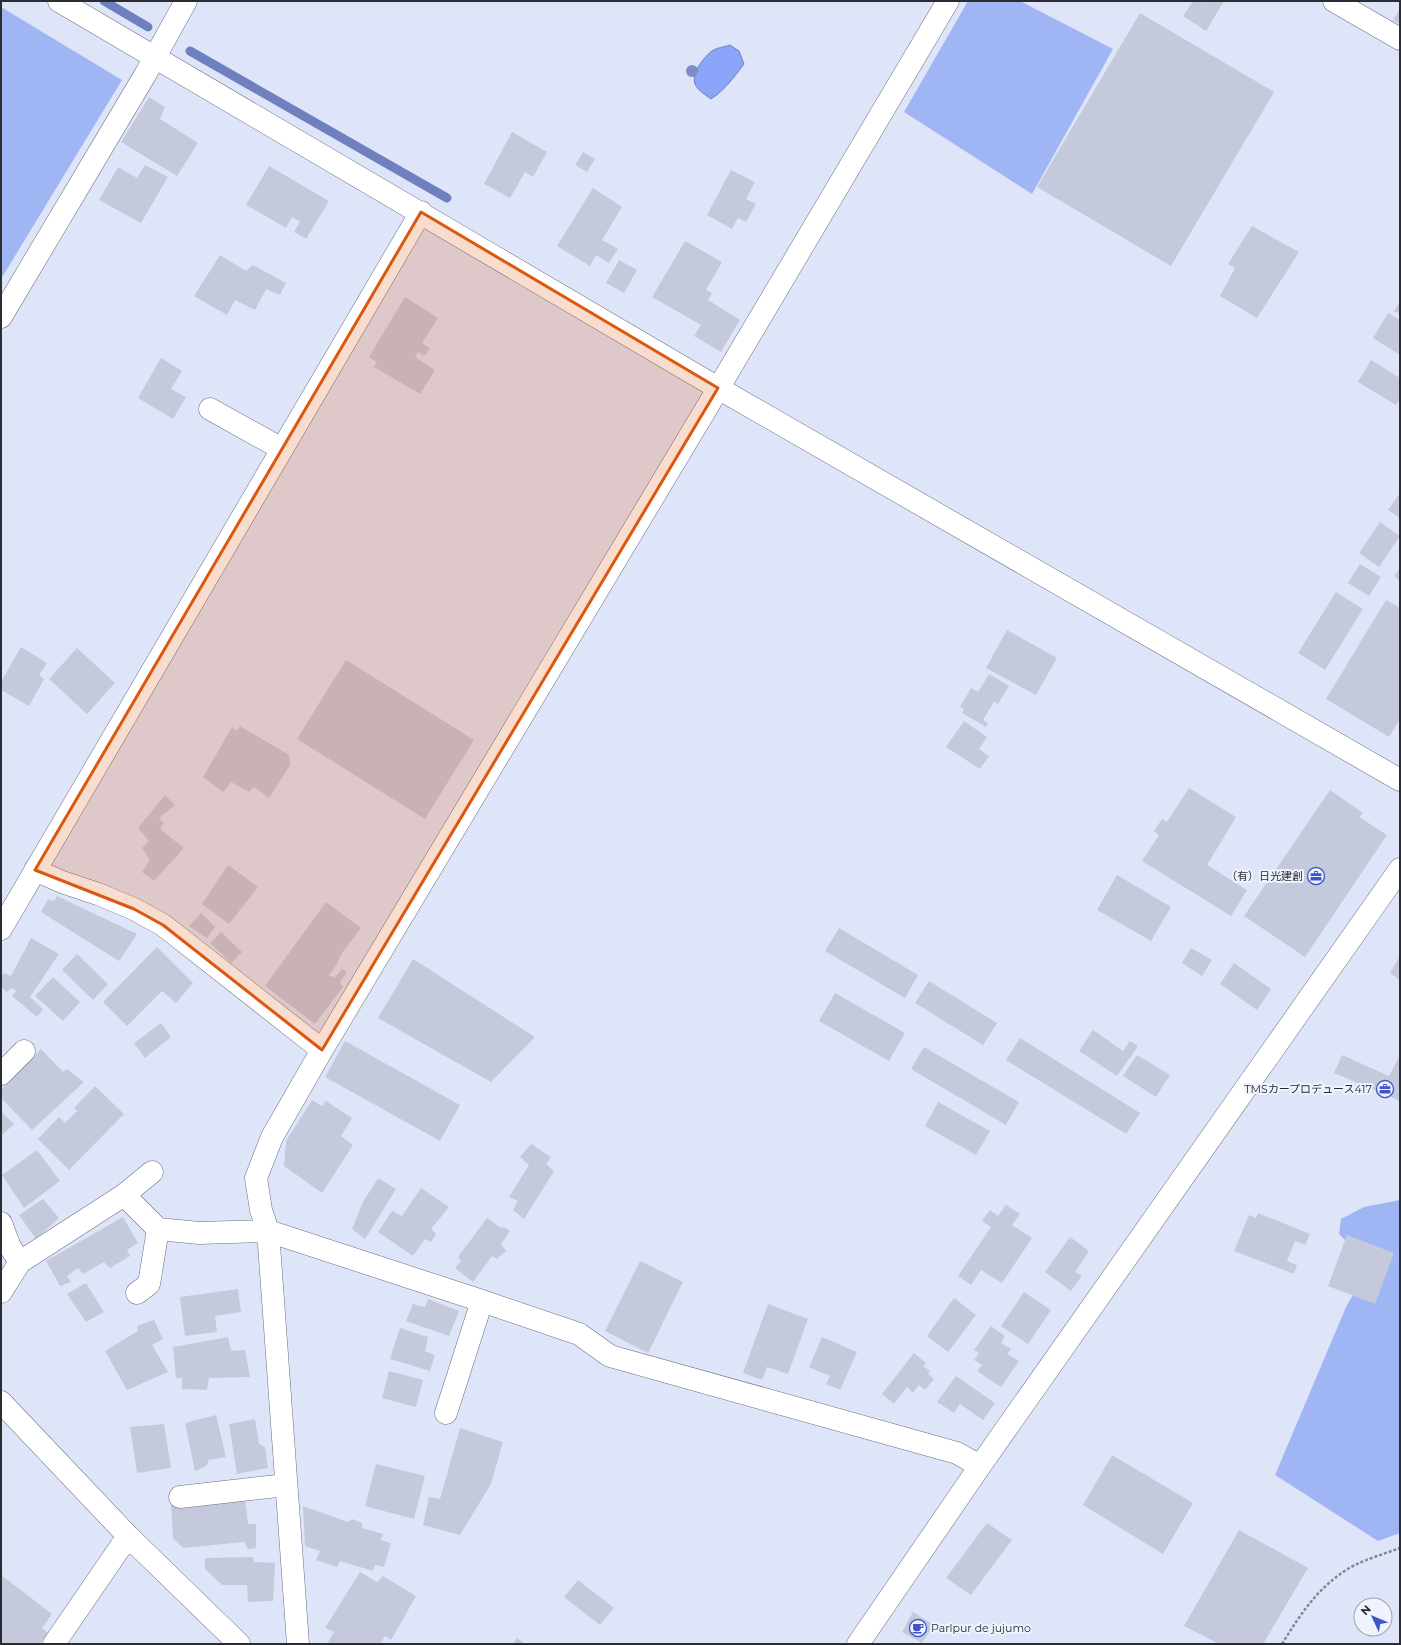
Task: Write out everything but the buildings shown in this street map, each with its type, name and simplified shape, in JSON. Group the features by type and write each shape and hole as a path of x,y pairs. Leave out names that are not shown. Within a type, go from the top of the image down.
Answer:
{"street":[{"path":"59,1 718,388 1400,780"},
{"path":"1,317 155,58 186,1"},
{"path":"298,1644 268,1231 261,1210 256,1178 272,1137 322,1050 948,1"},
{"path":"1334,1 1400,39"},
{"path":"1,929 420,212"},
{"path":"210,409 282,449"},
{"path":"858,1644 980,1466 1400,869"},
{"path":"35,870 62,882 98,894 134,909 163,925 322,1050"},
{"path":"1,1074 24,1051"},
{"path":"1,1292 20,1262 124,1195 152,1172"},
{"path":"124,1195 158,1229 198,1233 268,1231 579,1334 610,1356 957,1453 980,1466"},
{"path":"1,1223 10,1247 20,1262"},
{"path":"137,1293 149,1284 158,1229"},
{"path":"446,1413 482,1301"},
{"path":"1,1402 128,1536 239,1644"},
{"path":"180,1497 286,1485"},
{"path":"54,1644 128,1536"}],"path":[{"path":"1282,1644 1301,1613 1324,1588 1352,1567 1400,1548"}],"highlighted area":[{"path":"421,212 718,388 322,1050 163,925 134,909 35,870"}],"shaded area":[{"path":"968,1 1020,1 1113,49 1032,194 904,112"},
{"path":"1,7 122,80 1,279"},
{"path":"730,45 739,51 744,64 725,87 711,99 696,86 694,80 695,75 702,61 712,51"},
{"path":"1400,1200 1400,1533 1378,1541 1275,1475 1346,1307 1370,1265 1339,1234 1341,1219 1364,1207"}],"waterway":[{"path":"104,1 148,27"},
{"path":"190,51 447,198"}],"place":[{"name":"（有）日光建創","path":"1316,876"},
{"name":"TMSカープロデュース417","path":"1385,1089"},
{"name":"Parlpur de jujumo","path":"918,1628"}]}
